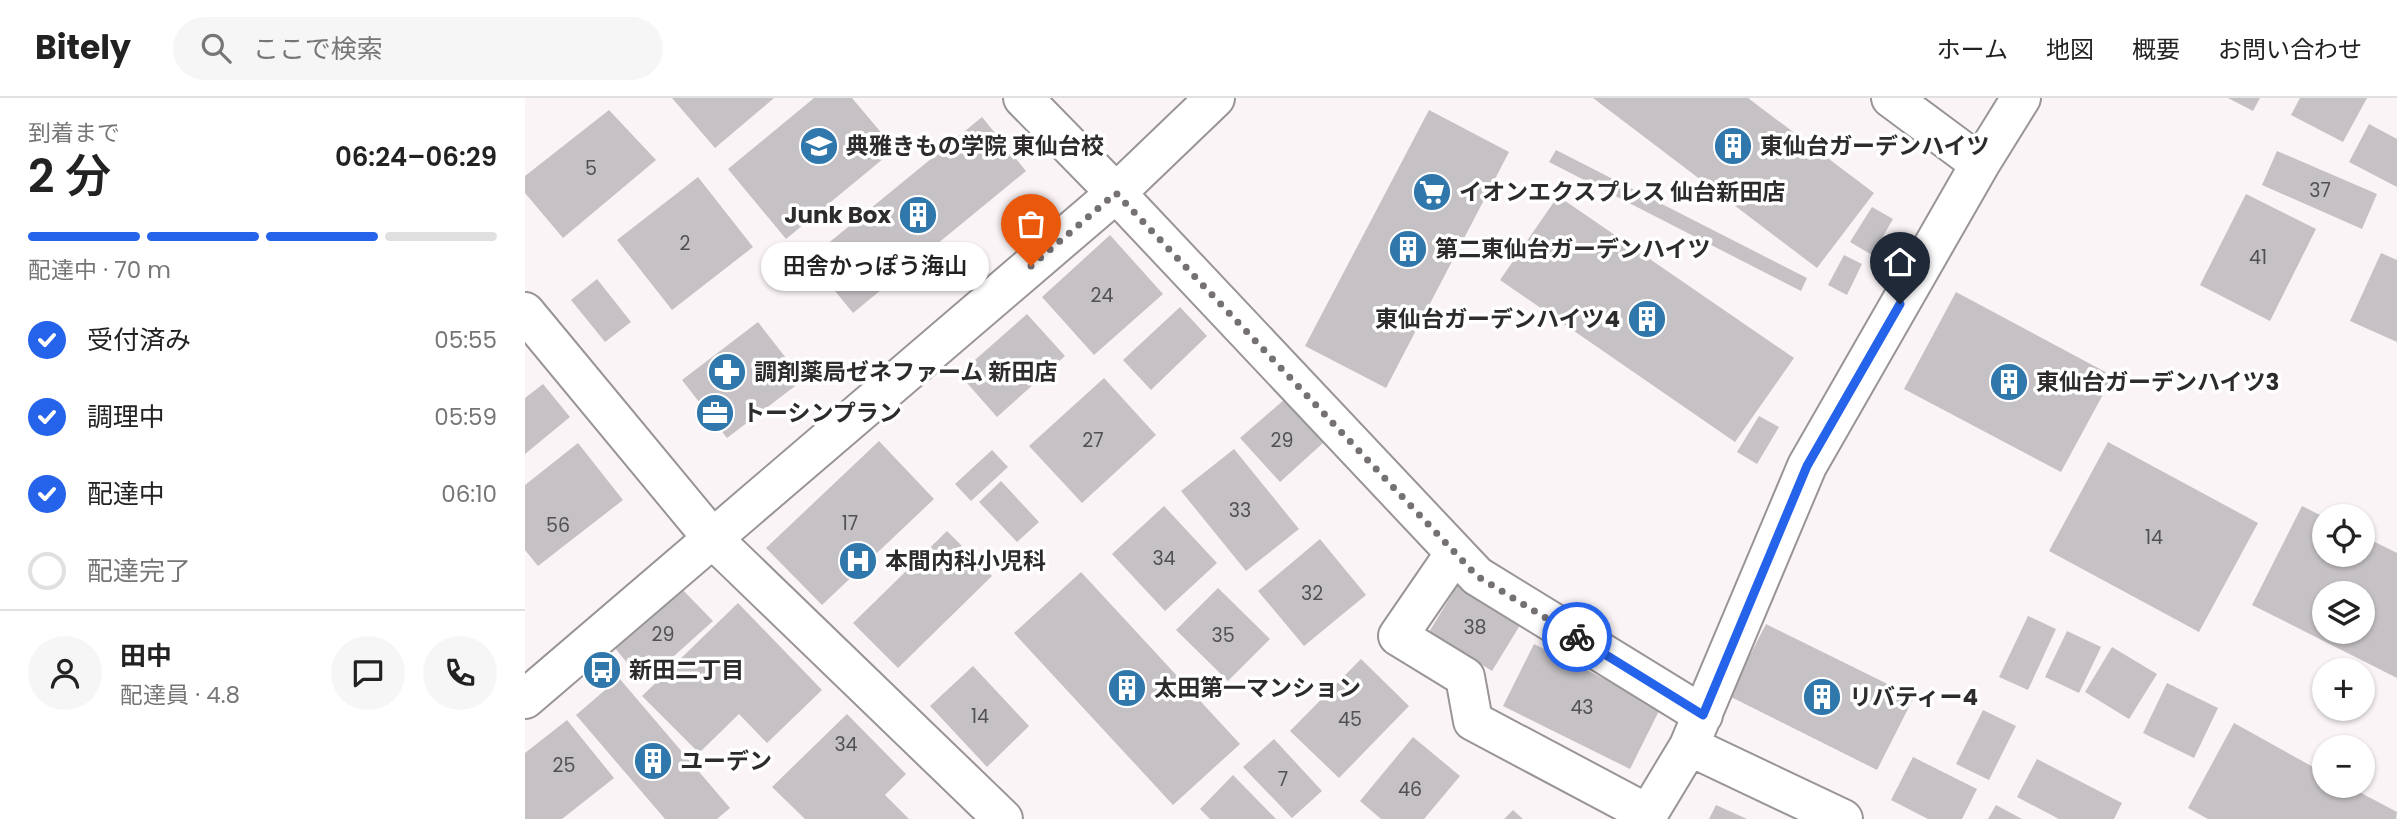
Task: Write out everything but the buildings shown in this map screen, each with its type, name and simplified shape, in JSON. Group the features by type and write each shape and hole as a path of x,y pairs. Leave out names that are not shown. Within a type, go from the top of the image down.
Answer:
{"street":[{"path":"1023,98 1477,576 1696,731 1843,819"},
{"path":"525,699 1116,193 1215,98"},
{"path":"1891,98 1980,164"},
{"path":"1455,553 1398,636 1465,677 1473,720 1647,816 1696,731 1807,466 1980,164 2021,98"},
{"path":"525,312 713,539 1003,819"}],"way so far":[{"path":"1031,266 1116,193 1477,576 1577,637"}],"place":[{"name":"典雅きもの学院 東仙台校","path":"819,146"},
{"name":"東仙台ガーデンハイツ","path":"1733,146"},
{"name":"イオンエクスプレス 仙台新田店","path":"1432,192"},
{"name":"Junk Box","path":"918,215"},
{"name":"第二東仙台ガーデンハイツ","path":"1408,249"},
{"name":"田舎かっぽう海山","path":"1031,266"},
{"name":"東仙台ガーデンハイツ4","path":"1647,319"},
{"name":"調剤薬局ゼネファーム 新田店","path":"727,372"},
{"name":"東仙台ガーデンハイツ3","path":"2009,382"},
{"name":"トーシンプラン","path":"715,413"},
{"name":"本間内科小児科","path":"858,561"},
{"name":"新田二丁目","path":"602,670"},
{"name":"太田第一マンション","path":"1127,688"},
{"name":"リバティー4","path":"1822,697"},
{"name":"ユーデン","path":"653,761"}],"route":[{"path":"1577,637 1703,715 1807,466 1900,304"}]}
